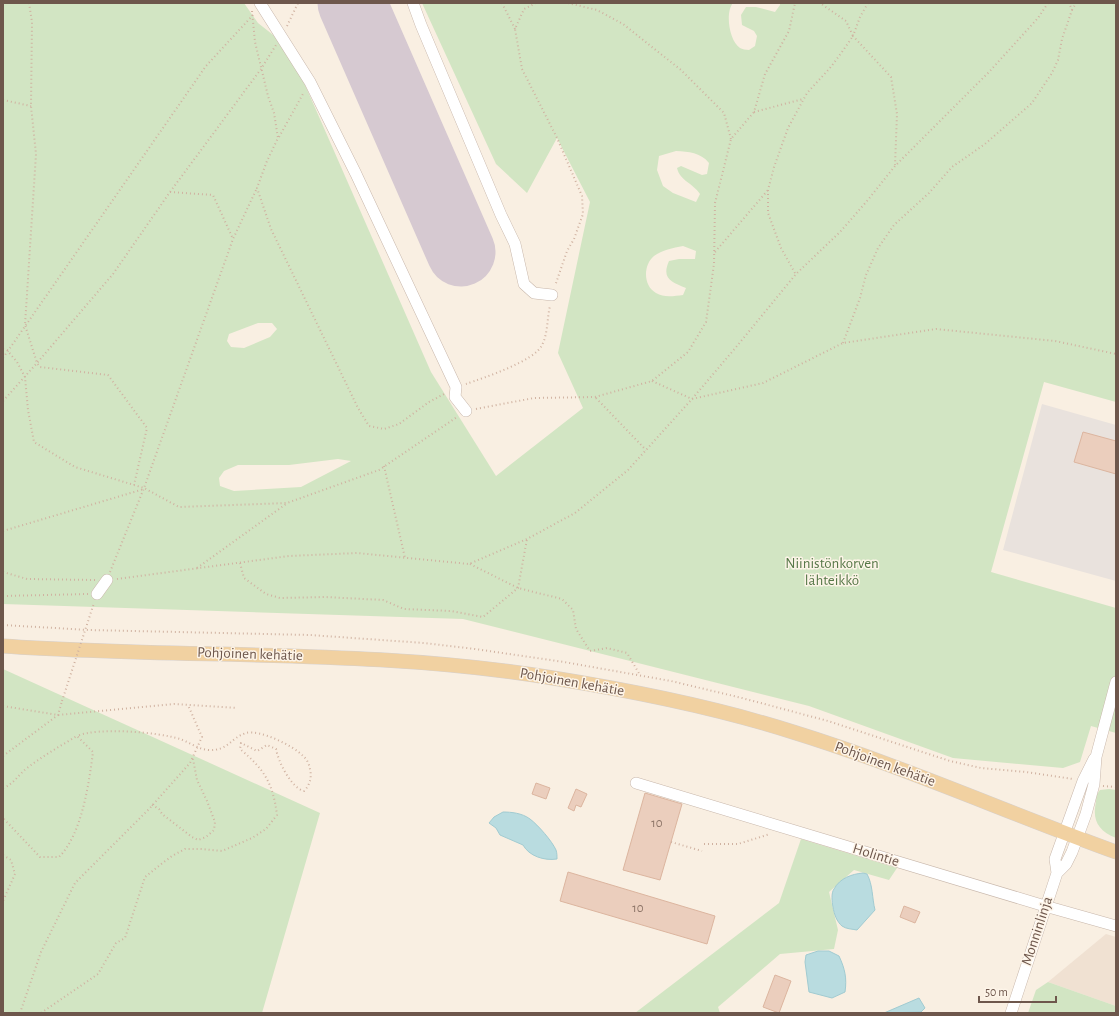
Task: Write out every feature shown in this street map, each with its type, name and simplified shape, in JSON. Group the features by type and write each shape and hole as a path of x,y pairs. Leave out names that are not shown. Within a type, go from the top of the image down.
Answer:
{"main road":[{"name":"Pohjoinen kehätie","path":"3,646 410,661 494,669 608,687 688,704 791,731 918,775 1116,852"}],"street":[{"path":"412,3 501,215 515,244 524,284 534,293 552,295"},
{"path":"258,6 310,82 356,174 456,387 455,397 466,411"},
{"path":"95,599 107,580"},
{"path":"1096,757 1116,682"},
{"name":"Monninlinja","path":"1057,873 1055,859 1083,781 1096,757"},
{"name":"Monninlinja","path":"1011,1013 1057,873 1066,864 1078,838 1094,784 1096,757"},
{"name":"Holintie","path":"636,783 1116,926"}],"path":[{"path":"29,3 32,22 31,106 36,154 25,325 37,363 40,367 108,376 147,428 134,485"},
{"path":"3,401 113,274 170,192 261,69 298,3"},
{"path":"257,188 271,229 358,408 369,426 384,429 399,424 429,402 456,387 488,377 534,355 542,346 552,295 567,252 574,239 583,214 582,196 557,138 522,69 515,29 502,3"},
{"path":"515,29 524,9 536,3"},
{"path":"568,3 597,10 623,24 681,70 724,113 731,139"},
{"path":"196,569 287,503 379,470 466,411 534,398 595,398 652,381 688,352 706,322 714,264 715,203 731,139 754,112 765,74 789,31 795,3"},
{"path":"820,3 846,21 853,36 892,77 897,114 895,166"},
{"path":"796,274 781,248 768,213 768,190 774,166 788,128 807,93 830,68 853,36 860,17 868,3"},
{"path":"469,564 527,539 575,513 628,470 738,346 796,274 840,232 895,166 990,72 1038,18 1048,3"},
{"path":"1070,3 1072,10"},
{"path":"843,343 860,298 866,275 878,248 894,225 929,193 952,167 985,144 1032,103 1052,73 1058,60 1062,39 1076,3"},
{"path":"3,358 206,66 252,15 258,6"},
{"path":"258,6 252,15 255,42 268,96 274,113 278,138"},
{"path":"107,580 144,488 234,238 257,188 267,160 310,82"},
{"path":"754,112 804,99"},
{"path":"3,100 31,106"},
{"path":"714,253 768,190"},
{"path":"170,192 213,195 234,238"},
{"path":"652,381 692,399 763,383 843,343 936,329 1055,340 1116,354"},
{"path":"3,349 8,351 25,377 28,410 34,442 75,467 144,488 179,507 287,503"},
{"path":"595,398 646,450"},
{"path":"384,466 405,558"},
{"path":"3,531 144,488"},
{"path":"240,563 244,578 266,594 280,598 325,597 383,600 404,609 451,611 483,617 518,588 527,539"},
{"path":"3,572 27,579 107,580 288,556 357,553 469,564 518,588 562,599 573,610 576,629 590,651 607,648 627,653 640,675"},
{"path":"3,595 95,599 58,715 3,756"},
{"path":"3,706 58,715 174,704 237,708"},
{"path":"20,1013 41,952 75,883 152,805 190,763 202,737 188,705"},
{"path":"3,788 10,786 26,770 53,750 85,733 149,733 179,739 207,750 223,749 245,733 254,732 265,734 303,755 311,770 309,786 304,791 299,790 294,786 288,777 277,755 276,749 267,745 257,751 241,743 240,748 250,756 264,772 275,798 277,815 266,829 252,838 222,851 186,849 172,856 145,877 125,938 116,943 98,974 41,1013"},
{"path":"3,818 40,857 59,857 65,851 74,833 83,808 90,781 93,752 77,736"},
{"path":"152,805 159,809 162,814 192,837 198,840 206,837 214,830 215,822 197,780 192,758"},
{"path":"704,844 738,844 766,836 785,827"},
{"path":"671,842 702,851"},
{"path":"3,855 11,860 16,874 3,901"}],"shaded area":[{"path":"1042,404 1116,425 1116,581 1003,550"},
{"path":"1106,934 1116,937 1116,1006 1048,982"}],"green space":[{"name":"Niinistönkorven lähteikkö","path":"3,3 244,3 258,23 282,42 302,78 431,372 496,476 583,408 558,353 590,202 557,138 527,193 496,164 422,3 733,3 729,13 729,26 733,39 740,48 749,50 755,46 757,36 754,31 742,25 741,15 746,7 756,7 775,12 780,3 1116,3 1116,402 1044,382 991,572 1116,608 1116,733 1091,726 1080,762 1063,768 953,758 809,706 463,619 3,604","holes":["676,151 690,152 706,159 709,163 707,174 702,175 681,166 677,168 681,176 700,194 696,202 673,193 663,186 657,170 659,156","683,246 696,251 695,259 679,259 669,261 667,267 666,272 669,279 672,282 686,288 683,295 659,295 652,290 647,281 646,270 650,260 660,252","258,323 272,323 277,329 270,337 244,348 231,347 227,341 229,334","338,459 351,461 301,487 234,491 220,486 219,478 224,471 238,465 289,465"]},
{"path":"3,669 320,813 262,1013 3,1013"},
{"path":"1100,790 1116,790 1116,838 1101,828 1095,814 1098,792"},
{"path":"801,839 897,868 889,880 854,870 829,892 838,930 834,949 780,954 718,1007 720,1013 635,1013 779,903"},
{"path":"1048,982 1116,1006 1116,1013 1028,1013 1036,990"}],"water":[{"path":"503,812 520,814 533,822 554,846 557,859 537,857 529,852 523,845 500,835 496,828 489,823 494,817"},
{"path":"855,874 867,874 870,883 875,910 857,930 844,927 840,924 834,912 832,893 843,879"},
{"path":"818,951 829,951 839,956 845,974 845,992 832,998 809,992 805,962 806,955"},
{"path":"919,998 925,1008 921,1012 884,1013"}],"building":[{"path":"1083,432 1116,441 1116,474 1074,462"},
{"path":"536,783 550,788 546,799 532,794"},
{"path":"576,789 587,794 581,807 576,805 574,811 568,808"},
{"path":"645,793 682,804 660,880 623,870"},
{"path":"568,872 715,916 707,944 560,901"},
{"path":"904,906 920,912 915,923 900,917"},
{"path":"775,975 791,981 779,1013 763,1007"}],"runway":[{"path":"352,3 461,252"}]}
